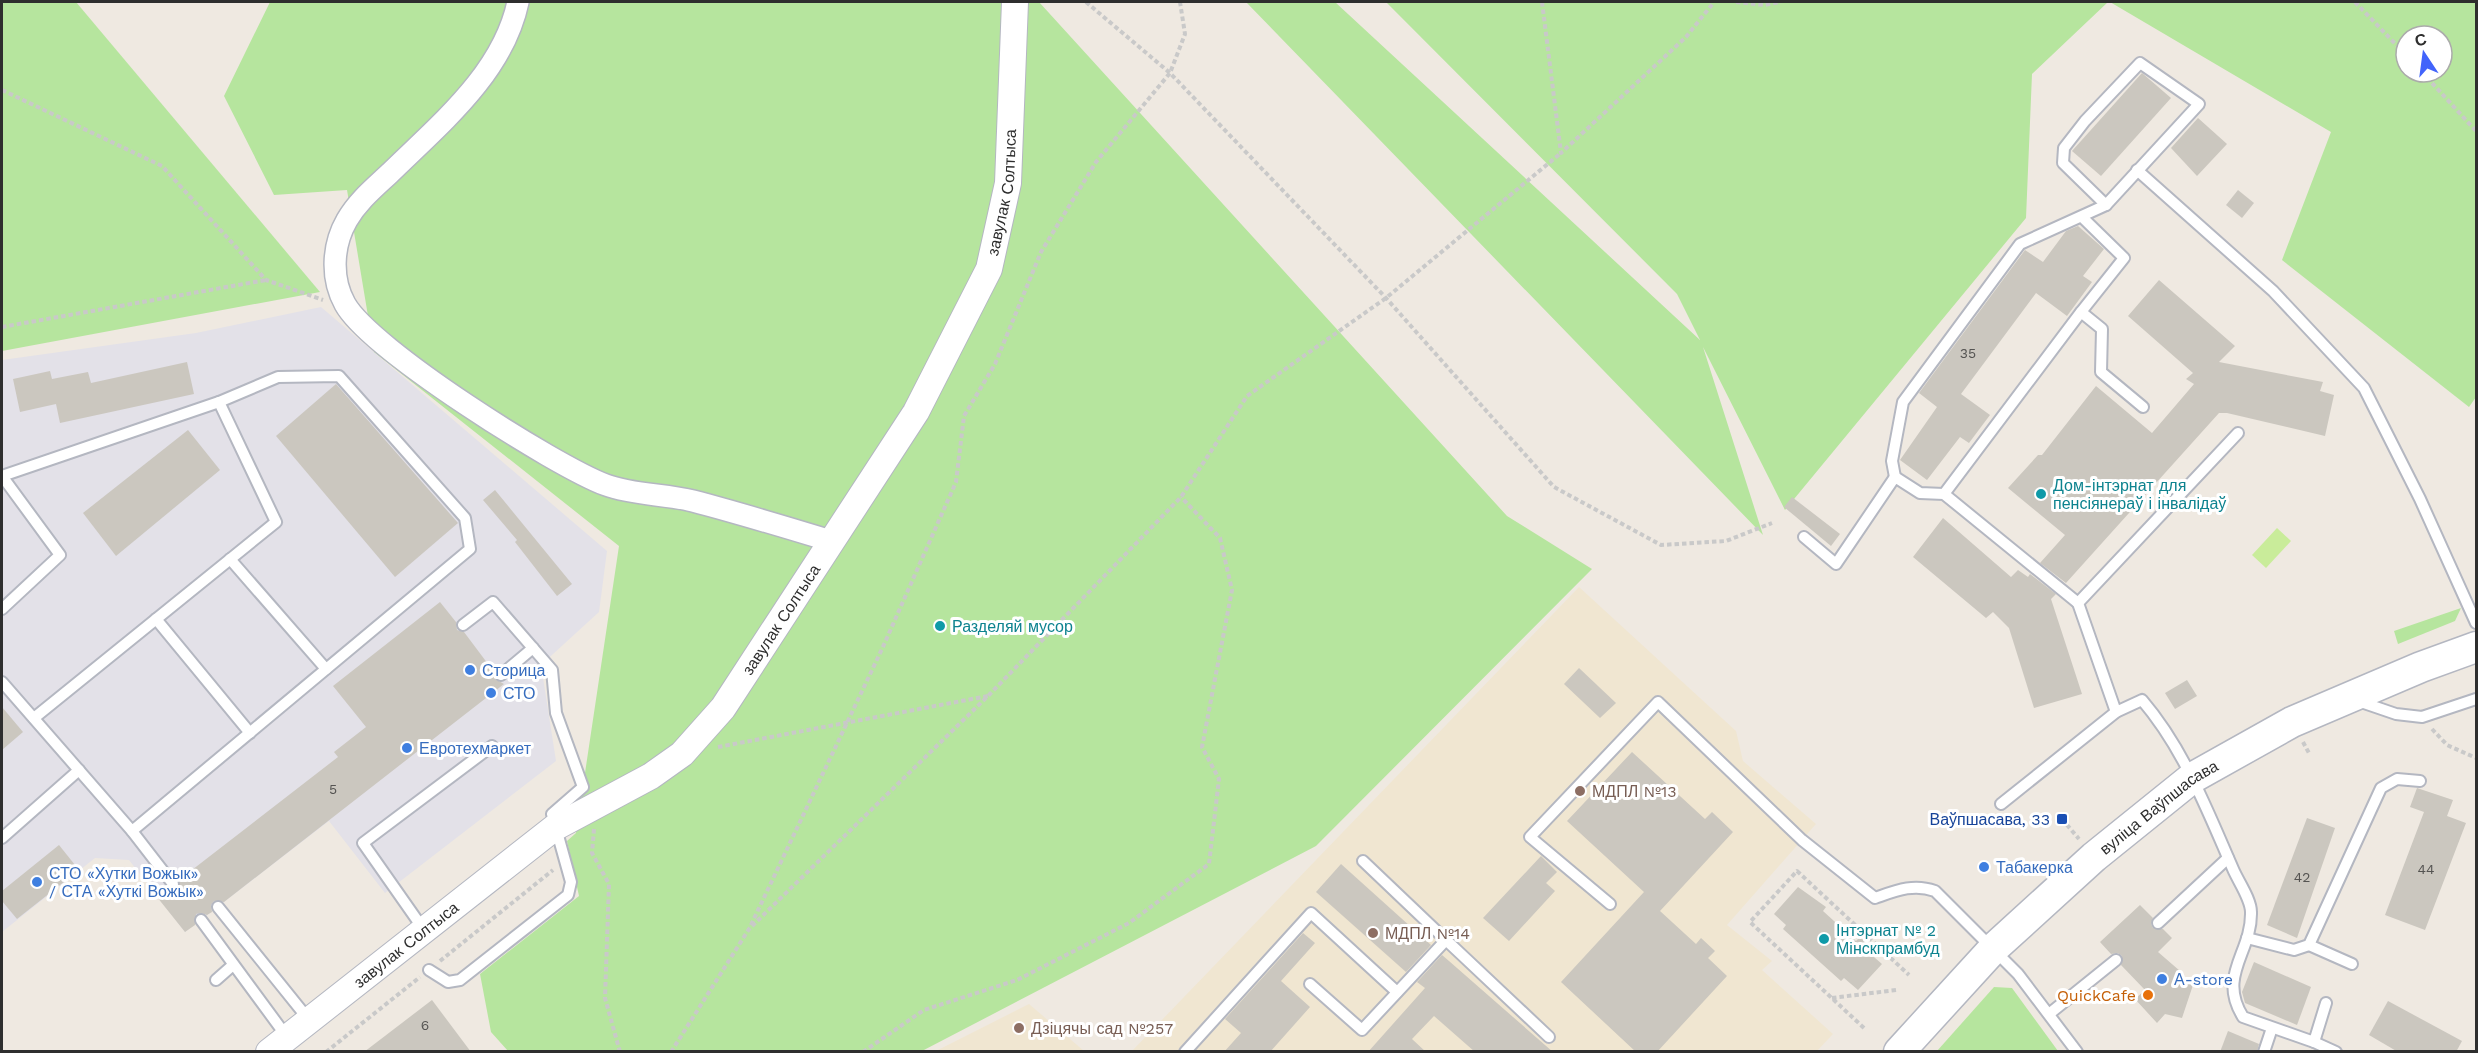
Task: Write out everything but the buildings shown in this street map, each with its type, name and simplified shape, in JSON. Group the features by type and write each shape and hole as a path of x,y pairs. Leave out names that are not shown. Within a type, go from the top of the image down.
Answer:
{"main road":[{"name":"вуліца Ваўпшасава","path":"1899,1052 1994,948 2094,857 2192,778 2272,732 2476,647"}],"street":[{"path":"518,2 498,57 463,100 358,202 345,223 334,260 337,287 346,306 369,332 436,383 532,446 607,485 691,501 831,541"},
{"name":"завулак Солтыса","path":"278,1045 554,828 651,776 682,754 723,708 916,412 989,268 1008,183 1015,2"}],"lane":[{"path":"1804,537 1836,564 1895,477 1892,461 1903,402 2020,244 2106,205 2199,104 2140,63 2085,121 2064,148 2062,163 2106,205"},
{"path":"2137,170 2273,291 2364,388 2420,499 2476,623"},
{"path":"1944,494 2124,258 2082,217"},
{"path":"2081,312 2102,329 2101,372 2143,407"},
{"path":"2,609 60,555 2,476 219,402 278,377 339,376 465,518 470,549 132,831"},
{"path":"34,718 276,522 219,402"},
{"path":"2078,603 2238,433"},
{"path":"1895,477 1920,494 1944,494 2078,603 2116,712"},
{"path":"230,559 326,669"},
{"path":"429,969 448,982 460,980 568,895 571,882 554,828 552,814 583,787 556,713 552,670 494,602 463,625"},
{"path":"156,619 250,733"},
{"path":"501,675 533,648"},
{"path":"2,682 132,831 173,884"},
{"path":"2349,698 2396,714 2422,717 2476,699"},
{"path":"2001,804 2116,712 2142,700 2159,720 2208,807 2251,910 2247,938 2235,967 2232,987 2233,997 2243,1017 2336,1052"},
{"path":"1610,904 1530,837 1658,702 1802,840 1875,898 1902,889 1922,886 1935,891 1994,948 2049,1014 2077,1052"},
{"path":"424,930 363,843 492,746"},
{"path":"2,838 79,770"},
{"path":"2309,945 2381,788 2397,779 2420,781"},
{"path":"2158,923 2228,858"},
{"path":"1363,861 1549,1036"},
{"path":"218,907 309,1020"},
{"path":"1185,1052 1311,913 1397,992"},
{"path":"201,920 233,965 278,1045"},
{"path":"2247,938 2294,950 2309,945 2352,964"},
{"path":"1310,984 1362,1030 1446,940"},
{"path":"2049,1014 2116,960"},
{"path":"216,980 233,965"},
{"path":"2314,1042 2326,1003"},
{"path":"2264,1052 2272,1028"}],"path":[{"path":"1086,2 1170,73 1386,298 1554,487 1661,545 1726,541 1772,523"},
{"path":"670,1052 749,929 847,723 956,482 964,416 995,364 1041,252 1096,162 1170,73 1185,34 1180,2"},
{"path":"1542,2 1561,153"},
{"path":"749,929 989,695 1181,497 1247,396 1386,298 1561,153 1686,37 1714,2"},
{"path":"1736,2 1764,5 1781,2"},
{"path":"2355,2 2394,43"},
{"path":"2433,84 2476,131"},
{"path":"2,90 162,166 266,280"},
{"path":"2,327 266,280 346,306"},
{"path":"863,1052 924,1010 1017,980 1129,923 1209,864 1219,779 1202,747 1232,590 1220,538 1181,497"},
{"path":"682,754 989,695"},
{"path":"2432,729 2447,745 2476,758"},
{"path":"596,805 592,853 609,884 605,998 620,1052"},
{"path":"326,1052 565,859"},
{"path":"1864,1028 1750,922 1797,871 1909,975"},
{"path":"1832,998 1896,990"}],"shaded area":[{"path":"321,307 607,551 599,612 541,665 556,761 385,893 329,821 185,932 129,860 95,858 2,932 2,360 196,333"},
{"name":"МДПЛ №13","path":"1579,587 1736,731 1743,761 1816,824 1727,925 1772,961 1762,970 1833,1034 1817,1051 1131,1052"},
{"name":"Дзіцячы сад №257","path":"1029,1004 1084,1051 936,1051"}],"green space":[{"path":"2,2 76,2 320,292 2,351"},
{"path":"270,2 1039,2 1507,516 1592,569 1316,846 922,1051 508,1051 491,1032 480,974 579,896 567,841 576,833 619,546 374,352 347,190 274,195 224,96"},
{"path":"1246,2 1335,2 1700,340 1677,294 1386,2 2108,2 2032,74 2026,218 1785,510 1703,347 1763,535"},
{"path":"2110,2 2476,2 2476,397 2469,407 2282,260 2331,132"},
{"path":"2277,528 2291,541 2266,568 2252,555"},
{"path":"2461,608 2455,621 2398,644 2394,631"},
{"path":"1994,987 2012,988 2058,1051 1937,1051"}],"place":[{"name":"Дом-інтэрнат для пенсіянераў і інвалідаў","path":"2041,494"},
{"name":"Разделяй мусор","path":"940,626"},
{"name":"Сторица","path":"470,670"},
{"name":"СТО","path":"491,693"},
{"name":"Евротехмаркет","path":"407,748"},
{"name":"МДПЛ №13","path":"1580,791"},
{"name":"Ваўпшасава, 33","path":"2062,819"},
{"name":"Табакерка","path":"1984,867"},
{"name":"СТО «Хутки Вожык» / СТА «Хуткі Вожык»","path":"37,882"},
{"name":"МДПЛ №14","path":"1373,933"},
{"name":"Інтэрнат № 2 Мінскпрамбуд","path":"1824,939"},
{"name":"А-store","path":"2162,979"},
{"name":"QuickCafe","path":"2148,995"},
{"name":"Дзіцячы сад №257","path":"1019,1028"}]}
